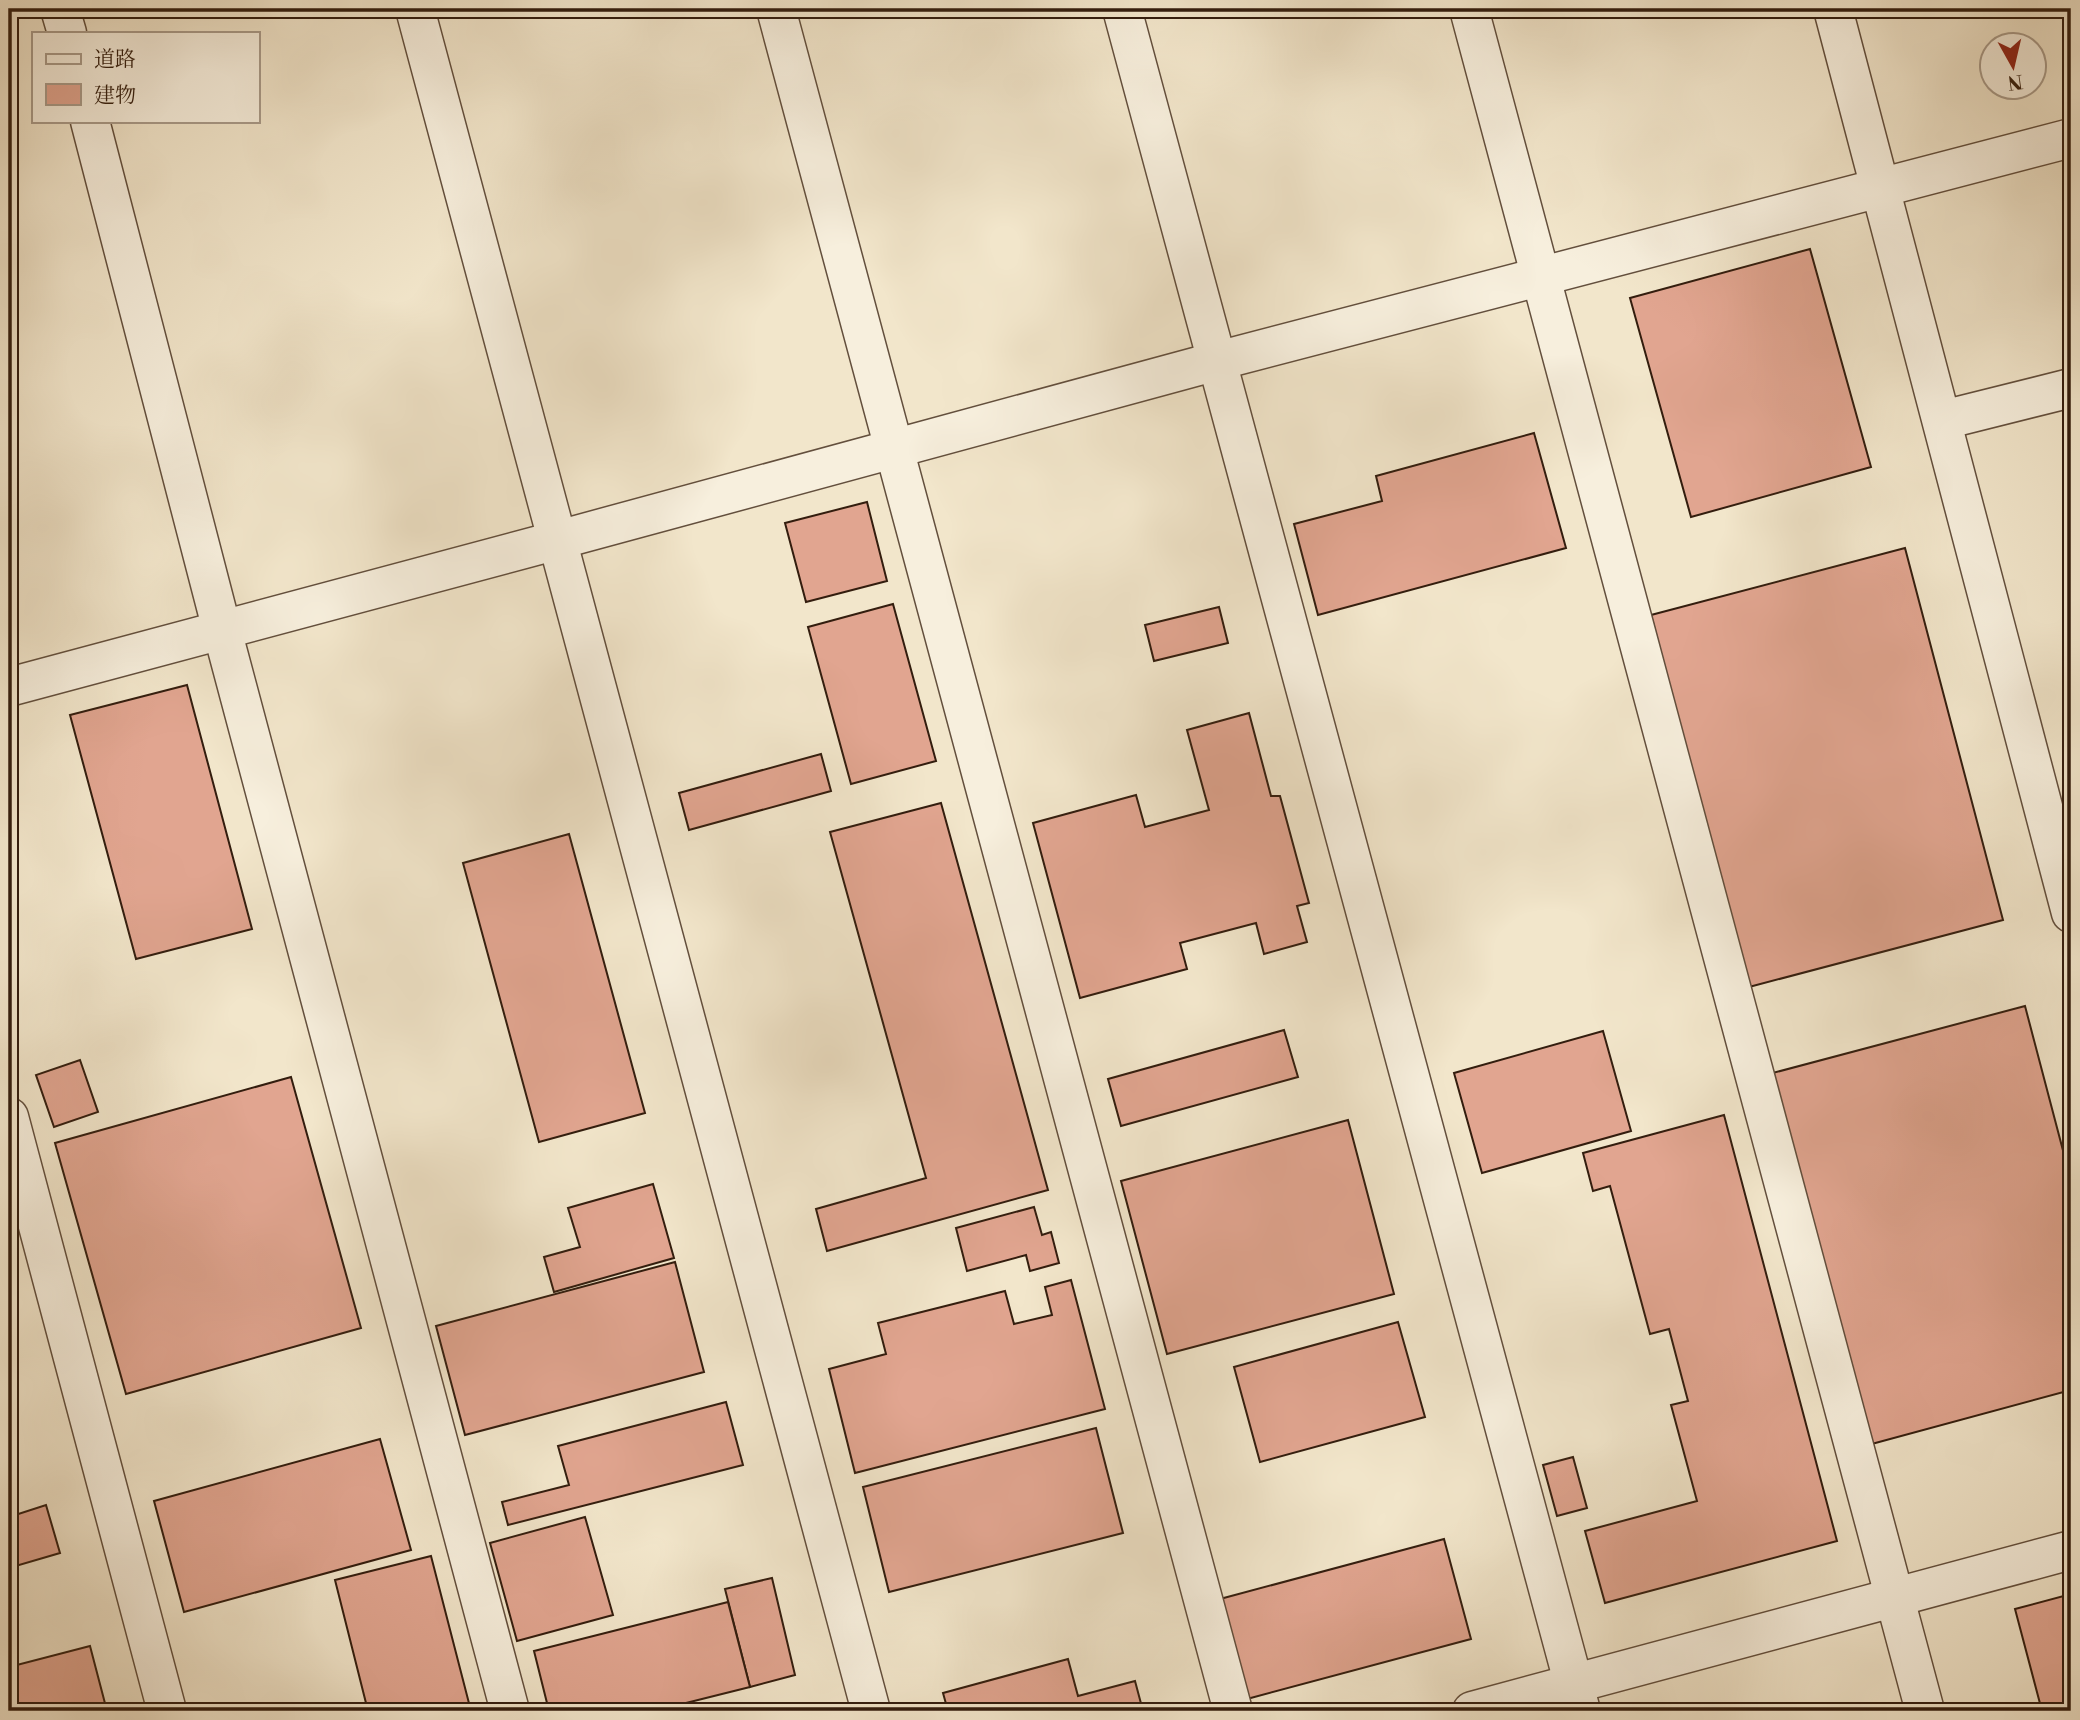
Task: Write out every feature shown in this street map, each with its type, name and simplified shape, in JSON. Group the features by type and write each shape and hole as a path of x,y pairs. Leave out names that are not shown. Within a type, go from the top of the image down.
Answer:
{"street":[{"path":"60,9 67,32"},
{"path":"415,9 871,1711"},
{"path":"776,9 1233,1711"},
{"path":"1122,9 1577,1698"},
{"path":"1469,9 1925,1711"},
{"path":"1833,9 2071,913"},
{"path":"89,122 509,1711"},
{"path":"9,687 1217,361 2071,138"},
{"path":"1943,420 2071,388"},
{"path":"9,1117 167,1711"},
{"path":"1472,1711 1577,1698 1896,1598 2071,1550"}],"building":[{"path":"1810,249 1871,467 1691,517 1630,298"},
{"path":"1534,433 1566,548 1318,615 1294,524 1382,501 1376,476"},
{"path":"867,502 887,581 806,602 785,523"},
{"path":"1905,548 2003,920 1749,987 1651,615"},
{"path":"893,604 936,761 851,784 808,627"},
{"path":"1219,607 1228,643 1154,661 1145,625"},
{"path":"187,685 252,929 136,959 70,715"},
{"path":"1249,713 1271,796 1280,796 1309,903 1297,906 1307,942 1264,954 1256,923 1180,943 1187,969 1080,998 1033,823 1136,795 1145,827 1209,810 1187,730"},
{"path":"821,754 831,791 689,830 679,793"},
{"path":"941,803 1048,1190 827,1251 816,1209 926,1178 830,832"},
{"path":"569,834 645,1113 539,1142 463,863"},
{"path":"2025,1006 2071,1181 2071,1390 1868,1445 1769,1074"},
{"path":"1284,1030 1298,1077 1121,1126 1108,1079"},
{"path":"1603,1031 1631,1131 1482,1173 1454,1073"},
{"path":"80,1060 98,1112 54,1127 36,1075"},
{"path":"291,1077 361,1328 126,1394 55,1143"},
{"path":"1724,1115 1837,1541 1605,1603 1585,1531 1697,1501 1671,1405 1688,1401 1669,1329 1650,1334 1610,1186 1593,1191 1583,1153"},
{"path":"1348,1120 1394,1294 1167,1354 1121,1181"},
{"path":"653,1184 674,1258 554,1292 544,1257 580,1247 568,1208"},
{"path":"1034,1207 1042,1235 1051,1232 1059,1263 1030,1271 1026,1255 967,1271 956,1228"},
{"path":"675,1262 704,1372 465,1435 436,1326"},
{"path":"1071,1280 1105,1409 855,1473 829,1369 886,1354 878,1323 1005,1291 1014,1324 1052,1315 1045,1287"},
{"path":"1398,1322 1425,1417 1260,1462 1234,1367"},
{"path":"726,1402 743,1465 508,1525 502,1502 569,1485 558,1446"},
{"path":"1096,1428 1123,1533 889,1592 863,1487"},
{"path":"380,1439 411,1550 184,1612 154,1501"},
{"path":"1573,1457 1587,1508 1557,1516 1543,1465"},
{"path":"46,1505 60,1553 9,1568 9,1517"},
{"path":"585,1517 613,1615 517,1641 490,1543"},
{"path":"1444,1539 1471,1639 1247,1699 1220,1599"},
{"path":"431,1556 471,1711 368,1711 335,1580"},
{"path":"772,1578 795,1675 750,1687 725,1589"},
{"path":"2071,1594 2071,1711 2042,1711 2015,1609"},
{"path":"728,1602 750,1687 654,1711 549,1711 534,1651"},
{"path":"90,1646 107,1711 9,1711 9,1667"},
{"path":"1068,1659 1078,1696 1135,1681 1143,1711 948,1711 943,1693"}]}
